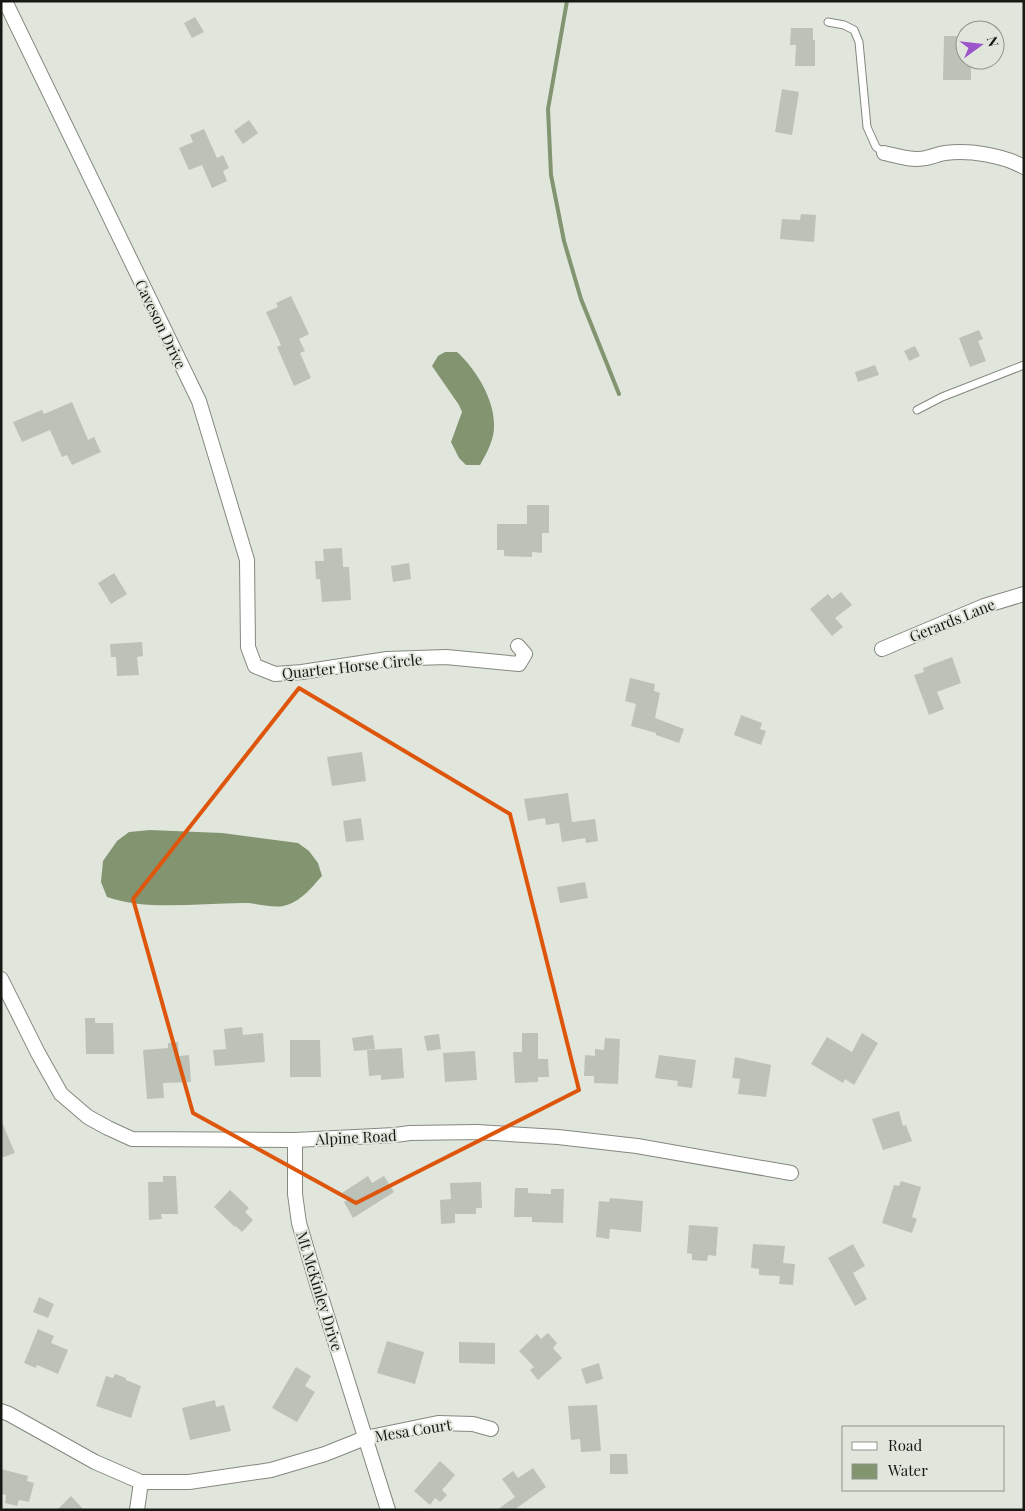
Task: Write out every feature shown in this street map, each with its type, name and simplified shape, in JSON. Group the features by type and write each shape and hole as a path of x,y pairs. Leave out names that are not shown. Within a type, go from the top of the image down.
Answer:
{"street":[{"name":"Caveson Drive","path":"5,1 199,401 248,560 248,647 254,666"},
{"path":"884,153 907,158 926,158 936,154 947,153 967,153 997,157 1024,167"},
{"name":"Gerards Lane","path":"882,649 984,606 1024,594"},
{"name":"Quarter Horse Circle","path":"254,666 275,674 302,672 386,659 446,657 519,664 525,654 518,646"},
{"name":"Alpine Road","path":"1,979 38,1053 62,1094 88,1117 132,1139 295,1140 410,1133 510,1134 558,1137 637,1146 791,1173"},
{"name":"Mt McKinley Drive","path":"295,1140 296,1194 299,1223 316,1284 388,1510"},
{"path":"1,1411 95,1462 141,1482 137,1510"},
{"name":"Mesa Court","path":"141,1482 189,1482 271,1470 325,1454 365,1438 438,1423 461,1423 491,1429"}],"lane":[{"path":"828,22 844,25 854,30 859,42 867,127 876,147 884,153"},
{"path":"917,410 942,397 1024,365"}],"highlighted area":[{"path":"299,688 510,814 579,1090 356,1203 193,1113 133,899"}],"water":[{"path":"445,352 457,352 471,367 483,385 491,405 494,424 493,435 480,465 466,465 459,458 451,442 462,412 432,366 438,356"},
{"path":"150,830 222,833 298,843 309,851 318,863 322,876 310,890 295,902 279,906 249,903 159,905 124,902 107,897 101,882 103,861 117,841 129,832"}],"building":[{"path":"195,17 204,32 192,38 184,23"},
{"path":"791,28 813,28 815,66 795,66 796,45 790,45"},
{"path":"944,36 955,36 955,70 971,70 971,80 943,80"},
{"path":"782,89 799,92 792,135 775,132"},
{"path":"249,120 258,133 243,144 234,131"},
{"path":"204,129 217,158 223,155 229,168 223,171 227,181 212,188 202,165 189,170 179,148 193,142 190,135"},
{"path":"801,214 816,215 814,242 780,239 782,219 800,220"},
{"path":"291,296 309,334 299,339 305,351 300,353 311,378 294,386 277,347 281,345 266,312 278,307 276,303"},
{"path":"979,330 983,339 978,341 986,361 970,367 959,338"},
{"path":"915,346 920,356 909,361 904,351"},
{"path":"875,365 879,375 858,382 855,372"},
{"path":"72,402 88,440 94,437 101,452 72,465 67,455 62,457 50,430 22,442 13,422 42,410 44,414"},
{"path":"527,505 549,505 549,533 542,533 542,553 532,552 532,557 504,556 504,550 497,550 497,524 527,524"},
{"path":"342,548 343,567 349,567 351,600 322,602 320,579 316,579 315,561 324,561 323,549"},
{"path":"409,563 411,579 393,582 391,566"},
{"path":"114,573 127,594 111,604 98,583"},
{"path":"841,592 852,605 835,618 843,627 832,636 810,609 828,594 832,599"},
{"path":"142,642 143,656 137,657 139,675 117,676 116,657 111,657 110,644"},
{"path":"952,657 961,683 937,692 944,709 929,715 914,675 924,672 923,668"},
{"path":"630,678 655,684 654,691 660,693 655,718 684,729 679,743 656,735 656,733 631,726 636,704 625,701"},
{"path":"741,715 762,723 760,729 766,731 761,745 734,735"},
{"path":"362,752 366,781 332,786 327,757"},
{"path":"568,793 572,822 595,819 598,841 586,843 585,838 562,842 559,823 546,825 545,818 528,821 524,799"},
{"path":"361,818 364,840 346,842 343,821"},
{"path":"585,882 588,898 560,903 557,887"},
{"path":"85,1018 95,1018 95,1023 113,1023 114,1054 86,1054"},
{"path":"242,1027 243,1035 263,1033 265,1062 215,1066 213,1050 226,1049 224,1029"},
{"path":"522,1033 538,1033 538,1059 548,1059 549,1077 538,1077 538,1082 515,1083 513,1052 522,1052"},
{"path":"862,1033 878,1043 854,1085 845,1079 843,1083 811,1064 827,1037 852,1052"},
{"path":"439,1034 441,1049 427,1051 424,1036"},
{"path":"373,1035 375,1049 354,1051 352,1038"},
{"path":"605,1038 620,1039 618,1084 594,1083 594,1076 584,1076 585,1055 595,1056 595,1049 604,1050"},
{"path":"290,1040 320,1040 321,1077 290,1077"},
{"path":"178,1042 179,1056 189,1055 191,1082 163,1083 164,1098 147,1099 143,1050 168,1048 168,1043"},
{"path":"402,1048 404,1078 381,1080 381,1075 369,1076 367,1050"},
{"path":"475,1051 477,1080 445,1082 443,1053"},
{"path":"659,1055 696,1060 692,1088 677,1086 678,1081 655,1078"},
{"path":"735,1057 771,1065 766,1097 738,1094 740,1079 732,1078"},
{"path":"899,1111 903,1126 906,1125 912,1141 883,1150 872,1119"},
{"path":"1,1120 15,1153 1,1158"},
{"path":"163,1176 176,1176 178,1214 161,1214 162,1219 149,1220 148,1182 163,1182"},
{"path":"368,1176 372,1183 384,1176 394,1192 353,1218 344,1202 347,1200 342,1193"},
{"path":"901,1181 921,1187 912,1217 917,1219 912,1233 882,1223 894,1185 899,1186"},
{"path":"481,1182 482,1208 476,1208 476,1214 455,1214 455,1223 441,1224 440,1200 451,1199 450,1183"},
{"path":"515,1188 528,1188 528,1193 551,1194 551,1189 564,1189 563,1223 532,1222 532,1217 514,1217"},
{"path":"230,1190 249,1208 245,1212 253,1220 242,1232 214,1207"},
{"path":"610,1198 643,1201 641,1232 610,1229 609,1239 596,1237 599,1201 609,1202"},
{"path":"689,1225 718,1227 716,1256 708,1255 707,1261 692,1260 692,1254 687,1253"},
{"path":"753,1244 785,1246 783,1263 795,1264 793,1285 779,1284 780,1276 759,1275 759,1269 751,1268"},
{"path":"853,1244 865,1266 853,1273 867,1299 855,1306 828,1258"},
{"path":"39,1297 54,1304 48,1318 33,1312"},
{"path":"38,1329 54,1336 51,1343 68,1350 58,1374 37,1365 36,1368 24,1363"},
{"path":"548,1333 557,1343 553,1348 562,1358 538,1380 530,1370 534,1367 519,1351 537,1334 541,1339"},
{"path":"387,1341 424,1352 415,1384 377,1373"},
{"path":"459,1342 495,1343 495,1364 459,1363"},
{"path":"599,1363 603,1379 586,1384 581,1369"},
{"path":"296,1367 311,1376 305,1386 315,1392 297,1422 272,1408"},
{"path":"115,1374 141,1386 131,1418 96,1406 106,1376 113,1378"},
{"path":"215,1400 216,1407 224,1405 231,1431 190,1440 182,1408"},
{"path":"597,1405 601,1451 581,1452 580,1439 571,1440 568,1406"},
{"path":"610,1454 627,1454 628,1474 610,1474"},
{"path":"440,1461 455,1475 442,1490 447,1495 440,1502 435,1498 430,1505 414,1491"},
{"path":"533,1468 546,1487 514,1510 497,1510 515,1497 502,1479 513,1471 518,1478"},
{"path":"1,1469 28,1476 27,1481 34,1483 29,1502 19,1500 17,1506 5,1503 6,1495 1,1494"},
{"path":"71,1496 84,1510 57,1510"}],"waterway":[{"path":"567,1 548,109 551,175 564,241 581,299 619,394"}]}
